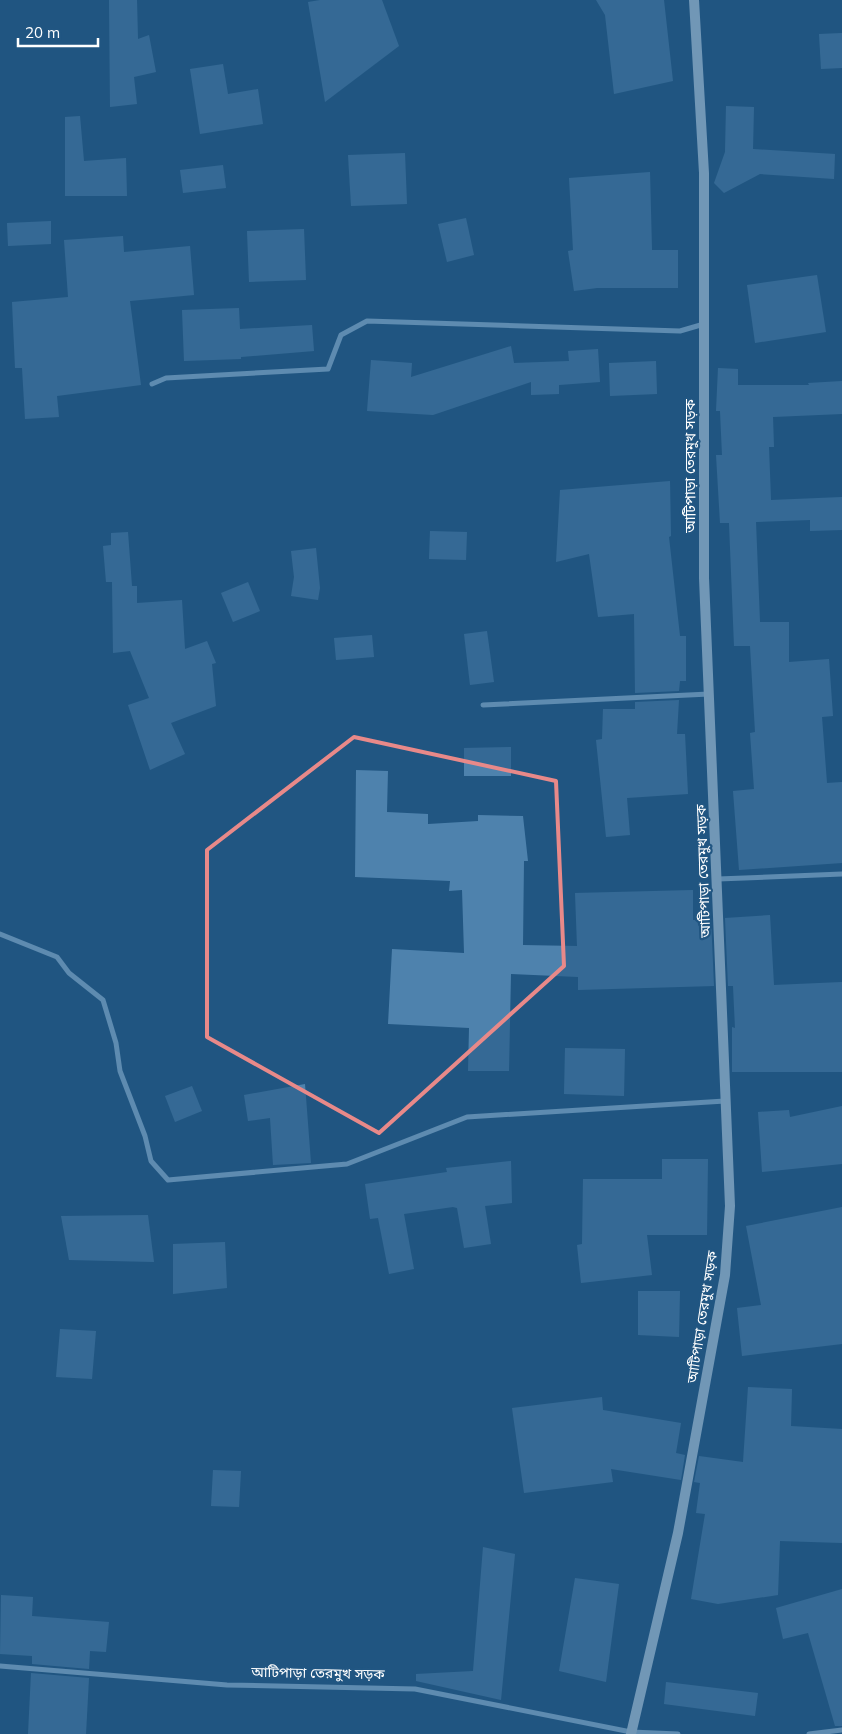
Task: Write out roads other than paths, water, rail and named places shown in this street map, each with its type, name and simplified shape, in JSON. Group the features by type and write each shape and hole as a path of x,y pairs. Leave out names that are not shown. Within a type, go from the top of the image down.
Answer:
{"main road":[{"name":"আটিপাড়া তেরমুখ সড়ক","path":"631,1733 678,1533 725,1275 730,1206 718,879 704,578 704,174 694,0"}],"street":[{"path":"152,384 166,378 328,369 341,335 367,321 680,331 704,324"},
{"path":"483,705 709,694"},
{"path":"718,879 842,874"},
{"path":"0,934 57,957 69,973 103,1000 116,1044 120,1072 145,1136 151,1161 168,1180 347,1164 467,1117 725,1102"},
{"name":"আটিপাড়া তেরমুখ সড়ক","path":"0,1666 227,1685 415,1689 631,1733"},
{"path":"809,1734 842,1730"},
{"path":"631,1733 678,1734"}]}
